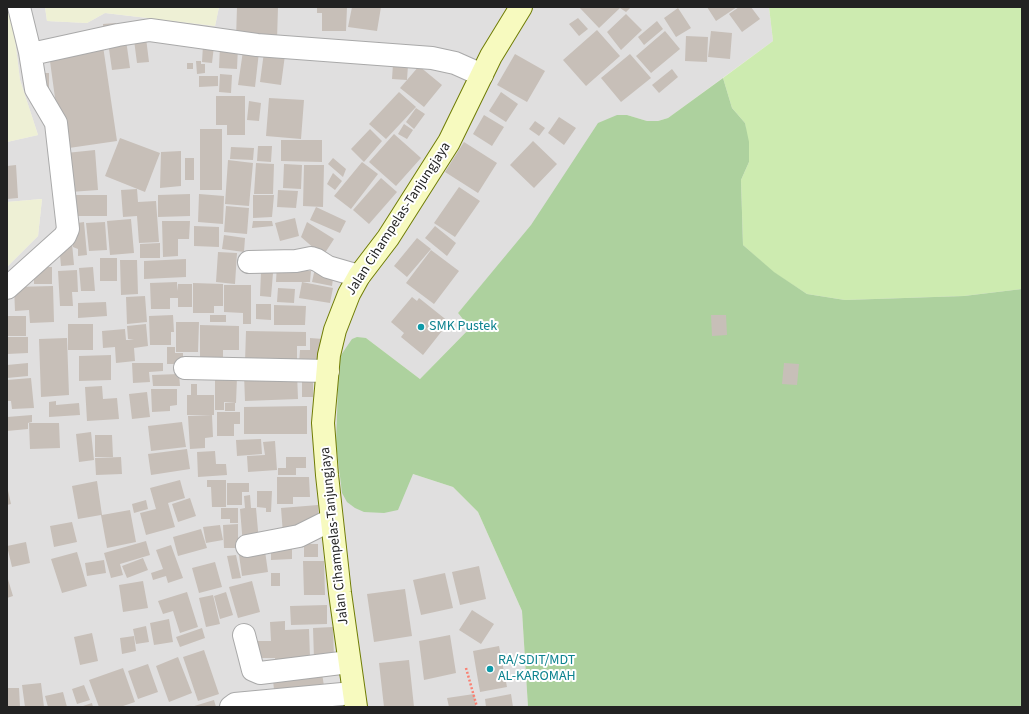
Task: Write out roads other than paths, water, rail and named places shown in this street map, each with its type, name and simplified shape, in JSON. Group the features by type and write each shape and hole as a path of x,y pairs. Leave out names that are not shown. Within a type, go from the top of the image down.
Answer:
{"main road":[{"name":"Jalan Cihampelas-Tanjungjaya","path":"355,700 331,520 323,423 329,355 335,330 349,294 359,276 388,238 449,142 491,56 521,7"}],"street":[{"path":"7,288 65,236 68,229 56,123 36,89 30,52 19,7"},
{"path":"30,52 36,53 118,35 150,30 257,45 432,58 455,63 482,75"},
{"path":"249,262 296,261 311,258 328,267 359,276"},
{"path":"185,368 328,371"},
{"path":"247,546 299,536 331,520"},
{"path":"244,635 253,670 260,673 349,662"},
{"path":"231,707 235,704 355,700"}],"place":[{"name":"SMK Pustek","path":"421,327"},
{"name":"RA/SDIT/MDT AL-KAROMAH","path":"490,669"}]}
